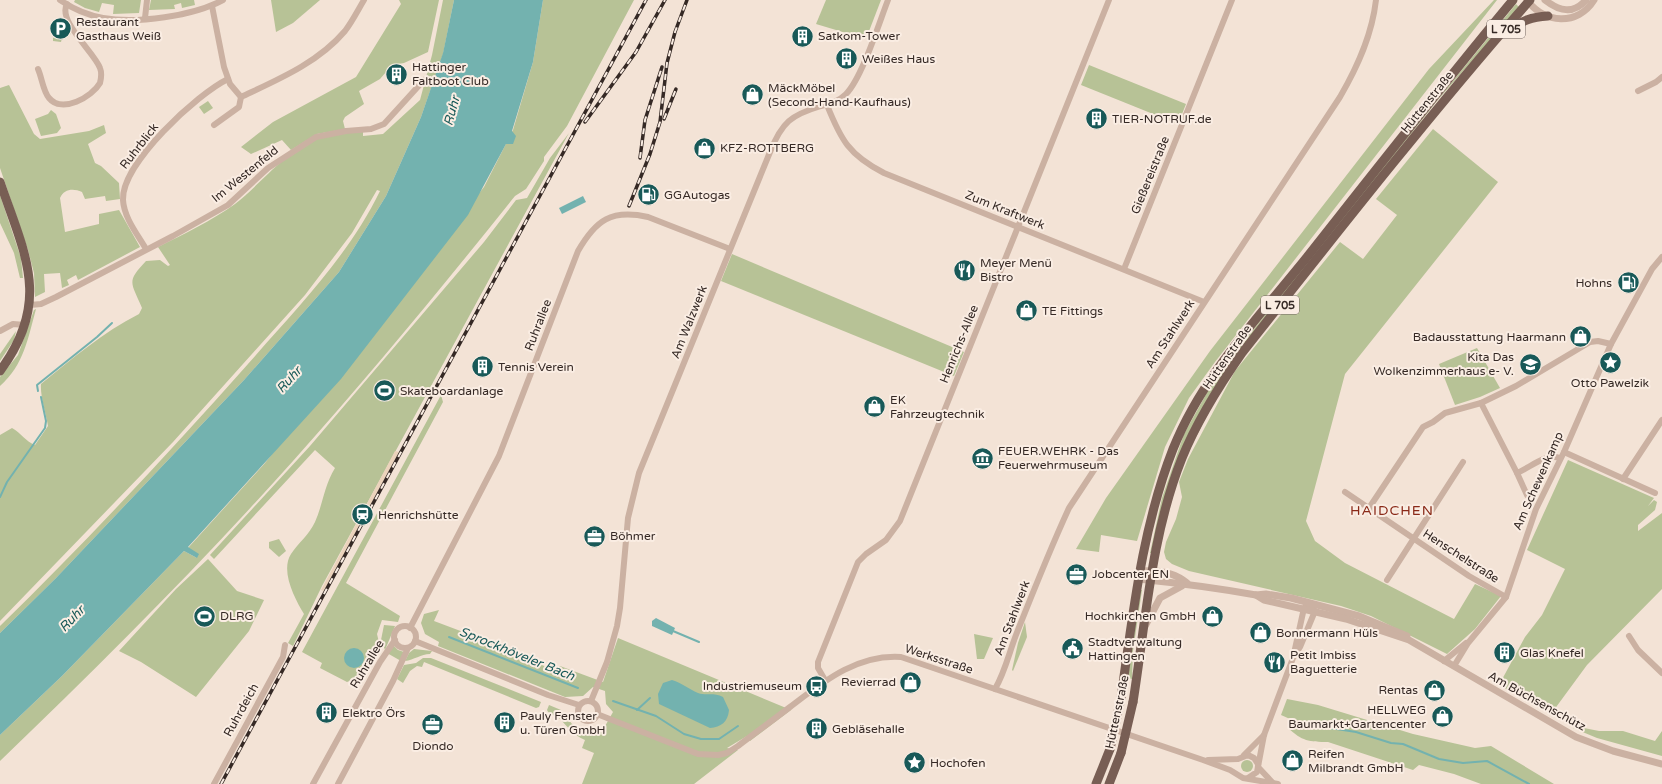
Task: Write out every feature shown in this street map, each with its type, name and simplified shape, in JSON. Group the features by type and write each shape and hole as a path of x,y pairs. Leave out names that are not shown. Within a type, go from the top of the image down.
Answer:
{"main road":[{"name":"Hüttenstraße","path":"1096,784 1110,749 1121,698 1139,575 1154,508 1173,449 1199,398 1216,373 1440,88 1513,0"},
{"name":"Hüttenstraße","path":"1109,784 1121,753 1133,702 1150,580 1168,497 1182,458 1200,419 1224,378 1242,353 1441,102 1484,55 1529,1"},
{"name":"L 705","path":"1484,55 1519,23 1528,19 1548,16"},
{"path":"0,182 29,268 30,305 25,325 15,350 0,371"}],"street":[{"path":"60,0 80,12 103,18 121,20 180,14 212,6 224,0"},
{"path":"145,18 148,0"},
{"path":"241,97 275,81 326,49 346,30 364,0"},
{"name":"Am Walzwerk","path":"591,701 607,662 617,626 621,600 628,518 639,473 778,134 785,123 794,115 826,105 846,94 857,78 888,0"},
{"name":"Henrichs-Allee","path":"825,680 818,668 818,662 858,562 866,554 886,540 900,521 1108,0"},
{"name":"Gießereistraße","path":"1124,269 1232,0"},
{"name":"Am Stahlwerk","path":"995,689 1002,678 1011,648 1038,579 1069,508 1340,96 1355,71 1370,34 1376,0"},
{"path":"1545,0 1561,10 1567,10 1577,7 1586,0"},
{"path":"1529,1 1548,16 1560,19 1575,17 1583,12 1594,0"},
{"path":"38,69 48,96 52,101 60,104 72,103 86,97 100,83 100,68 70,23 65,12 67,4"},
{"path":"212,6 221,55 228,78 230,84 241,97 241,101 237,109 214,125"},
{"path":"1638,91 1656,82 1662,77"},
{"name":"Ruhrblick","path":"146,249 124,208 123,193 127,181 145,155 170,124 208,91 228,78"},
{"name":"Im Westenfeld","path":"30,305 41,304 173,236 228,205 268,168 316,137 346,131 371,129 384,124 424,80"},
{"name":"Zum Kraftwerk","path":"826,105 837,132 847,146 860,159 874,168 1018,228 1204,302"},
{"name":"Ruhrallee","path":"313,784 380,662 395,640 396,632 402,627 410,628 499,456 575,258 588,233 607,218 616,215 633,214 648,216 730,249"},
{"name":"Am Schewenkamp","path":"1454,666 1468,643 1506,597 1536,509 1564,452 1611,344 1652,270 1662,257"},
{"path":"0,331 13,324 25,325"},
{"path":"1369,508 1423,427 1445,413 1481,403 1516,386 1590,342 1598,341 1611,344"},
{"path":"1481,403 1528,495"},
{"path":"1623,479 1662,420"},
{"path":"1564,452 1655,493"},
{"path":"1517,472 1548,457 1554,456 1560,458"},
{"path":"1386,580 1463,462"},
{"name":"Henschelstraße","path":"1345,492 1480,582 1506,597"},
{"name":"Am Büchsenschütz","path":"1139,575 1152,570 1180,577 1187,583"},
{"name":"Am Büchsenschütz","path":"1139,575 1150,580 1175,584 1187,583 1256,595 1266,594 1310,603 1358,616 1376,625 1394,630 1407,636 1409,640"},
{"path":"1143,630 1160,598 1187,583"},
{"name":"Am Büchsenschütz","path":"1256,595 1264,600 1304,608 1346,619 1409,640 1576,737 1613,751 1662,764"},
{"path":"1248,778 1255,775 1264,735 1293,658 1304,608 1310,603 1315,611 1300,647 1293,658"},
{"path":"338,784 393,681 408,648 415,641 415,633 410,628"},
{"path":"1630,636 1641,653 1662,673"},
{"name":"Ruhrallee","path":"395,640 399,646 408,648"},
{"path":"415,641 548,695 579,705"},
{"name":"Am Schewenkamp","path":"1444,660 1458,648 1468,643"},
{"name":"Ruhrdeich","path":"214,784 283,657 285,645"},
{"name":"Werksstraße","path":"597,714 692,752 710,756 718,755 738,746 825,680 864,661 891,656 908,659 1203,760 1236,773 1241,777 1275,783"},
{"path":"584,701 591,701 597,706 597,714 593,720 583,720 578,715 579,705 584,701"},
{"path":"1236,773 1234,765 1238,759 1264,735"},
{"name":"Werksstraße","path":"1244,755 1251,756 1275,783"},
{"name":"Werksstraße","path":"1203,760 1238,759"}],"green space":[{"path":"75,0 141,0 139,13 113,14 114,5 102,3 99,12 85,8 74,2"},
{"path":"151,0 194,0 195,5 182,8 181,3 174,5 175,9 149,10"},
{"path":"271,0 320,0 293,23 276,32"},
{"path":"399,0 439,0 428,52 404,63 392,65 380,79 359,91 364,104 345,117 343,121 345,129 317,134 291,150 282,140 251,154 241,147 273,122 356,77 401,4"},
{"path":"443,0 454,0 443,54 421,117 386,196 339,272 244,380 56,578 0,633 0,626 64,562 157,464 302,303 337,261 367,215 380,191 377,190 352,233 305,295 173,442 0,621 0,435 12,428 35,445 48,426 42,399 41,384 100,337 139,314 142,308 132,283 135,274 146,261 160,260 168,266 170,265 158,247 207,222 235,204 284,159 306,144 323,136 340,133 363,132 363,136 383,134 420,100 432,55"},
{"path":"543,0 634,0 567,126 544,157 544,161 526,189 515,196 378,363 322,429 258,500 150,614 0,761 0,735 62,676 184,551 197,558 188,548 265,463 484,187 513,130 533,62"},
{"path":"826,0 881,0 866,39 816,24"},
{"path":"1494,0 1497,0 1215,362 1189,398 1165,447 1137,541 1101,535 1099,552 1076,549 1106,498 1210,351 1429,69"},
{"path":"1516,4 1519,7 1437,101 1243,346 1165,497 1150,553 1162,498 1184,434 1208,391 1234,354 1406,138"},
{"path":"68,30 71,34 62,38 61,42 53,41 53,38"},
{"path":"1089,65 1186,104 1178,124 1081,85"},
{"path":"9,85 34,134 40,139 89,131 104,125 106,133 88,144 95,163 101,166 119,183 120,199 106,201 105,196 85,199 82,192 75,190 66,191 60,198 65,232 99,224 99,214 119,210 140,247 78,280 76,275 67,280 69,285 62,288 60,273 44,274 45,292 35,297 34,273 28,250 0,168 0,88"},
{"path":"208,101 213,108 204,114 199,107"},
{"path":"51,110 56,114 61,128 57,133 41,136 35,119 48,114"},
{"path":"1433,129 1498,182 1345,374 1306,521 1315,541 1345,563 1454,619 1475,584 1501,596 1475,629 1447,654 1371,616 1341,606 1189,571 1172,564 1166,559 1164,552 1166,542 1176,519 1182,497 1179,482 1188,459 1235,371 1340,242 1363,259 1397,215 1376,199"},
{"path":"569,133 322,586 293,646 288,643 304,614 290,585 287,568 288,561 291,554 310,531 315,522 328,482 335,468 315,450 214,559 210,555 310,446 484,242 516,200 527,198 550,158"},
{"path":"0,195 21,258 23,278 20,278 14,253 0,223"},
{"path":"732,254 964,352 954,376 721,281"},
{"path":"36,309 20,360 15,369 0,386 0,377 18,355 34,310"},
{"path":"16,331 14,340 0,361 0,354"},
{"path":"1477,348 1500,388 1480,397 1455,405 1439,364"},
{"path":"441,395 443,402 346,583 400,616 398,622 382,620 377,634 381,651 364,675 347,682 320,668 322,663 302,652"},
{"path":"1568,460 1654,498 1648,506 1654,500 1657,502 1655,510 1638,525 1638,531 1662,513 1662,589 1587,665 1551,714 1499,685 1525,637 1542,615 1565,569 1527,550"},
{"path":"279,539 286,551 279,557 269,548 269,542"},
{"name":"DLRG","path":"208,559 237,591 264,600 249,631 196,697 141,662 119,651 176,589"},
{"path":"1140,590 1142,590 1133,651 1132,679 1128,678"},
{"path":"439,610 434,621 503,647 508,652 552,669 560,666 603,682 618,638 791,710 750,741 747,736 727,748 738,750 694,784 582,784 594,753 582,748 585,740 574,733 560,719 549,713 547,710 549,705 561,710 572,724 580,730 590,731 604,728 613,712 606,704 605,691 593,687 583,696 565,697 438,646 439,642 425,634 421,623 424,614"},
{"path":"1025,622 1027,637 1013,671 1018,643"},
{"path":"384,625 395,626 385,650 381,640"},
{"path":"974,634 993,638 984,659 977,659"},
{"path":"393,645 398,650 404,652 401,661 387,653"},
{"path":"414,649 432,651 430,654 405,661 409,653"},
{"path":"423,658 431,658 541,702 539,707 536,708 424,662 422,667 417,666 410,671 403,683 397,679 404,665 416,663"},
{"path":"1287,699 1318,705 1413,734 1475,748 1491,746 1554,784 1481,784 1454,774 1419,765 1413,770 1328,742 1306,740 1297,736 1288,728 1290,719 1281,715"},
{"path":"1579,727 1599,731 1623,731 1655,741 1662,731 1662,756 1597,738 1573,728"},
{"path":"1245,760 1249,760 1253,766 1249,772 1245,772 1241,768 1241,764"}],"shaded area":[{"name":"Henrichshütte","path":"395,451 399,452 324,591 321,590"}],"water":[{"name":"Ruhr","path":"454,0 543,0 533,62 512,131 516,136 513,144 506,144 468,215 341,379 188,547 199,554 197,558 184,551 62,676 0,735 0,633 56,578 244,380 339,272 386,196 421,117 443,53"},
{"path":"583,196 586,202 562,214 559,208"},
{"path":"656,618 675,628 672,635 652,626 652,621"},
{"path":"350,648 358,648 364,654 364,662 358,668 350,668 344,662 344,654"},
{"path":"672,680 698,693 723,697 729,710 725,721 721,725 710,728 659,704 658,694 663,683"}],"waterway":[{"path":"38,391 37,385 97,337 112,323"},
{"path":"0,497 7,482 45,428 46,421 41,397"},
{"path":"673,631 699,642"},
{"name":"Sprockhöveler Bach","path":"449,637 578,688"},
{"path":"637,710 650,698"},
{"name":"Sprockhöveler Bach","path":"613,701 656,716 684,734 701,739 719,739 738,726"},
{"name":"Sprockhöveler Bach","path":"1298,723 1356,732 1391,743 1403,744 1439,759 1463,763 1487,761 1529,784"}],"railway":[{"path":"221,784 646,0"},
{"path":"585,122 636,52 665,0"},
{"path":"629,206 650,154 660,122 667,63 675,32 687,0"},
{"path":"640,158 645,120 662,67"},
{"path":"664,119 676,89"}],"place":[{"name":"Restaurant Gasthaus Weiß","path":"60,29"},
{"name":"Satkom-Tower","path":"803,36"},
{"name":"Weißes Haus","path":"846,59"},
{"name":"Hattinger Faltboot Club","path":"396,74"},
{"name":"MäckMöbel (Second-Hand-Kaufhaus)","path":"752,95"},
{"name":"TIER-NOTRUF.de","path":"1096,119"},
{"name":"KFZ-ROTTBERG","path":"704,148"},
{"name":"GGAutogas","path":"649,195"},
{"name":"Meyer Menü Bistro","path":"965,270"},
{"name":"Hohns","path":"1628,283"},
{"name":"TE Fittings","path":"1027,311"},
{"name":"Badausstattung Haarmann","path":"1581,337"},
{"name":"Otto Pawelzik","path":"1610,362"},
{"name":"Kita Das Wolkenzimmerhaus e- V.","path":"1530,364"},
{"name":"Tennis Verein","path":"482,367"},
{"name":"Skateboardanlage","path":"384,391"},
{"name":"EK Fahrzeugtechnik","path":"875,407"},
{"name":"FEUER.WEHRK - Das Feuerwehrmuseum","path":"982,458"},
{"name":"Henrichshütte","path":"363,515"},
{"name":"Böhmer","path":"594,536"},
{"name":"Jobcenter EN","path":"1077,574"},
{"name":"DLRG","path":"204,616"},
{"name":"Hochkirchen GmbH","path":"1212,616"},
{"name":"Bonnermann Hüls","path":"1261,633"},
{"name":"Stadtverwaltung Hattingen","path":"1072,649"},
{"name":"Glas Knefel","path":"1504,653"},
{"name":"Petit Imbiss Baguetterie","path":"1275,662"},
{"name":"Revierrad","path":"911,682"},
{"name":"Industriemuseum","path":"817,686"},
{"name":"Rentas","path":"1434,690"},
{"name":"Elektro Örs","path":"327,713"},
{"name":"HELLWEG Baumarkt+Gartencenter","path":"1442,717"},
{"name":"Pauly Fenster u. Türen GmbH","path":"504,723"},
{"name":"Diondo","path":"433,725"},
{"name":"Gebläsehalle","path":"816,729"},
{"name":"Reifen Milbrandt GmbH","path":"1293,761"},
{"name":"Hochofen","path":"915,763"}],"district":[{"name":"HAIDCHEN","path":"1392,510"}]}
